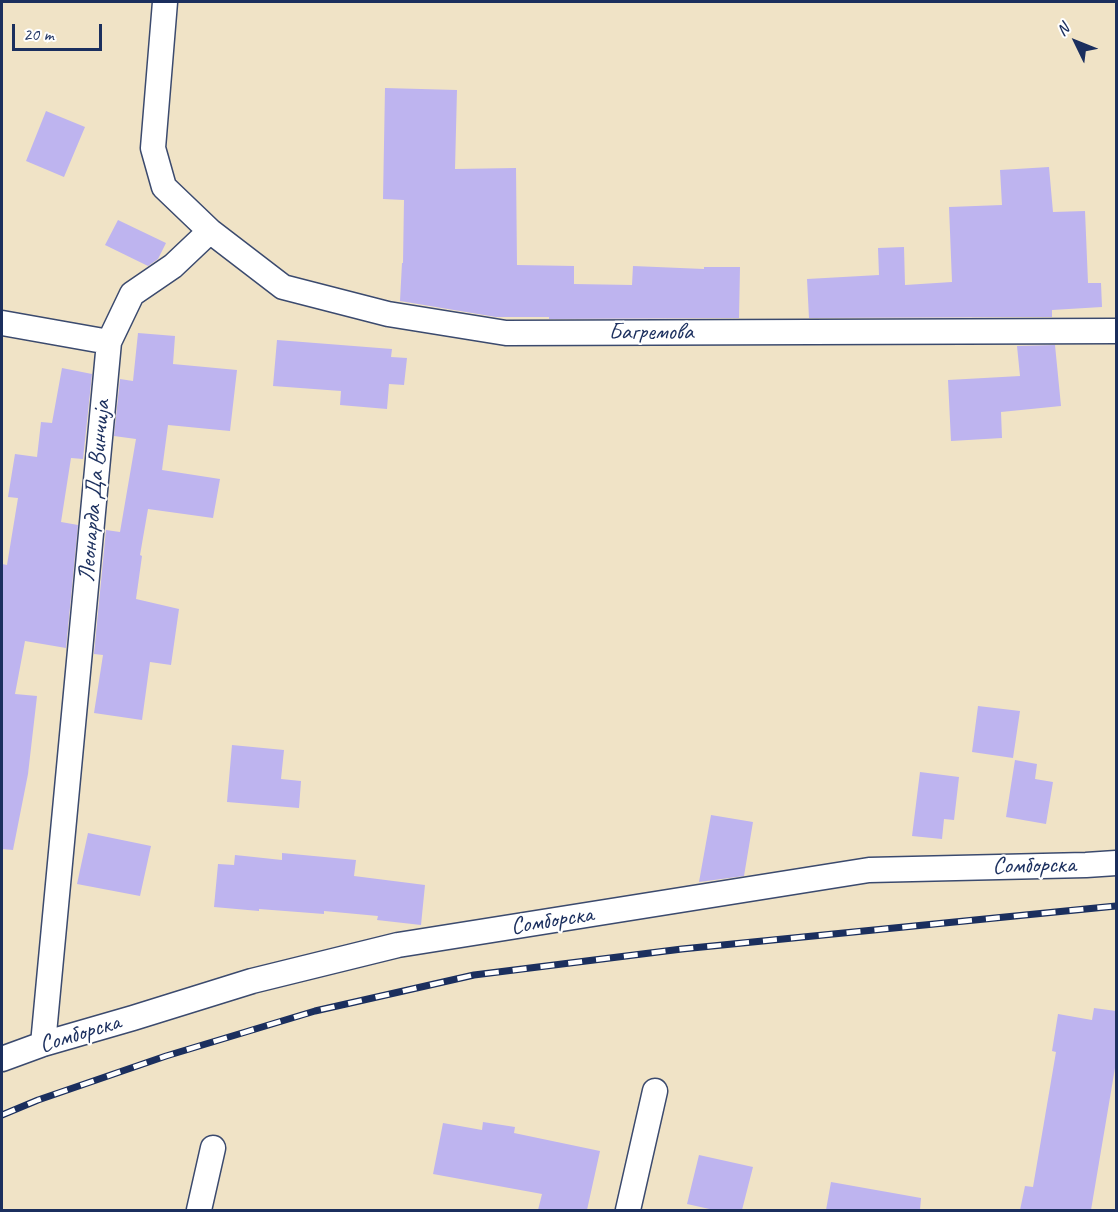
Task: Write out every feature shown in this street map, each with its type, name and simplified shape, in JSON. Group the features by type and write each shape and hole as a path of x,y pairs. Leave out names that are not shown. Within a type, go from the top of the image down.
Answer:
{"street":[{"path":"165,2 153,148 164,187 210,231"},
{"name":"Багремова","path":"210,231 283,287 388,314 506,333 1116,331"},
{"name":"Леонарда Да Винчија","path":"43,1044 109,342 132,294 173,266 210,231"},
{"path":"2,323 109,342"},
{"name":"Сомборска","path":"2,1059 43,1044 252,981 398,945 869,870 1086,866 1116,863"},
{"path":"628,1210 655,1091"},
{"path":"199,1210 213,1148"}],"building":[{"path":"385,88 457,90 455,169 516,168 517,265 574,266 574,284 632,285 633,266 704,269 704,267 740,267 739,318 496,317 400,301 404,200 383,199"},
{"path":"46,111 85,127 64,177 26,161"},
{"path":"1049,167 1053,212 1085,211 1088,283 1101,283 1102,307 1052,310 1052,317 809,318 807,279 879,275 878,248 904,247 905,285 952,282 949,207 1002,205 1000,170"},
{"path":"118,220 166,243 158,259 148,266 105,245"},
{"path":"138,333 175,336 173,364 237,370 230,431 168,425 162,470 220,479 213,518 148,509 140,555 142,556 136,599 179,609 171,665 150,662 142,720 94,713 103,655 94,654 106,530 120,532 136,439 114,436 120,379 133,381"},
{"path":"277,340 392,349 391,357 407,358 404,385 389,384 387,409 340,405 341,391 273,386"},
{"path":"1055,345 1061,406 1001,412 1002,438 951,441 948,380 1020,376 1017,346"},
{"path":"62,368 92,374 83,459 71,458 61,522 78,525 66,648 25,641 15,694 37,696 28,774 13,850 2,849 2,564 7,565 18,498 8,497 15,454 37,457 41,422 52,423"},
{"path":"978,706 1020,711 1013,758 972,752"},
{"path":"232,745 284,750 281,779 301,781 299,808 227,802"},
{"path":"1015,760 1037,764 1035,779 1053,782 1046,824 1006,817"},
{"path":"920,772 959,777 954,820 944,819 942,839 912,836"},
{"path":"711,815 753,822 744,876 699,882"},
{"path":"88,833 151,846 140,896 77,884"},
{"path":"282,853 356,860 354,876 425,885 421,925 377,920 378,916 324,911 324,914 214,907 218,864 234,865 235,855 282,860"},
{"path":"1094,1008 1116,1011 1116,1062 1091,1210 1020,1210 1025,1186 1033,1187 1056,1052 1052,1051 1058,1014 1092,1020"},
{"path":"483,1122 515,1127 514,1133 600,1151 587,1210 538,1210 542,1194 433,1174 443,1123 482,1130"},
{"path":"699,1155 753,1167 742,1210 714,1210 687,1204"},
{"path":"831,1182 921,1198 920,1210 826,1210"}],"railway":[{"path":"2,1115 38,1100 166,1056 315,1011 474,975 682,949 1116,906"}]}
